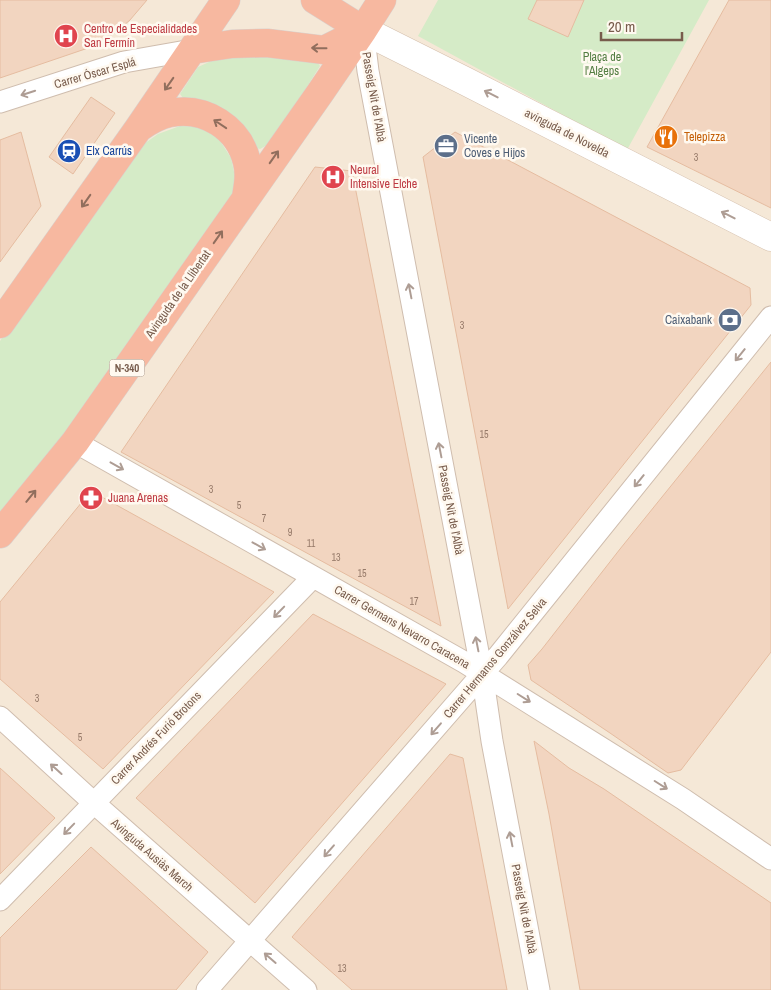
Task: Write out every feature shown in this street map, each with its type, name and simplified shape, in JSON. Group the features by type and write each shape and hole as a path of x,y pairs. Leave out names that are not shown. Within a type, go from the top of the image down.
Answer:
{"highway":[{"name":"Avinguda de la Llibertat","path":"0,324 138,129 226,0"},
{"path":"315,0 363,30"},
{"path":"348,0 355,7 363,30"},
{"name":"Avinguda de la Llibertat","path":"0,534 75,442 363,30 382,0"},
{"path":"192,50 232,44 267,42 324,50 363,30"},
{"name":"Avinguda de la Llibertat","path":"138,129 152,119 169,113 186,111 204,115 220,122 232,133 242,147 248,163 249,180 246,197"}],"main road":[{"name":"avinguda de Novelda","path":"363,30 771,237"}],"street":[{"name":"Passeig Nit de l'Albà","path":"363,30 368,71 482,673 492,741 539,990"},
{"name":"Carrer Óscar Esplá","path":"0,102 124,62 192,50"},
{"name":"Carrer Hermanos Gonzálvez Selva","path":"207,990 512,639 771,317"},
{"name":"Carrer Germans Navarro Caracena","path":"75,442 464,662 675,794 771,859"},
{"name":"Carrer Andrés Furió Brotons","path":"0,900 313,577"},
{"name":"Avinguda Ausiàs March","path":"0,718 306,990"}],"shaded area":[{"path":"0,0 771,0 771,990 0,990"}],"green space":[{"name":"Plaça de l'Algeps","path":"438,0 709,0 627,150 418,36"},
{"path":"246,51 318,63 320,66 269,144 260,149 253,147 180,94 198,67 218,58"},
{"path":"180,126 205,127 219,139 231,158 236,181 230,200 61,438 0,514 0,341 141,146 158,134"}],"building":[{"name":"Centro de Especialidades San Fermín","path":"0,0 147,0 130,20 116,32 94,46 0,78"},
{"path":"537,0 584,0 568,37 528,19"},
{"path":"729,0 771,0 771,208 647,147"},
{"path":"91,97 115,113 73,174 49,157"},
{"path":"21,132 41,206 0,262 0,140"},
{"path":"455,132 750,288 751,305 508,609 423,157"},
{"path":"315,167 352,171 441,626 121,452"},
{"path":"771,362 771,652 681,770 668,773 531,680 528,665"},
{"path":"91,491 274,592 103,769 0,679 0,602"},
{"path":"313,614 446,684 255,903 136,798"},
{"path":"534,741 569,768 604,789 771,903 771,990 580,990"},
{"path":"450,754 463,758 507,990 352,990 292,937"},
{"path":"0,768 55,818 0,874"},
{"path":"91,847 208,952 176,990 0,990 0,938"}],"place":[{"name":"Centro de Especialidades San Fermín","path":"66,36"},
{"name":"Telepizza","path":"666,137"},
{"name":"Vicente Coves e Hijos","path":"446,146"},
{"name":"Elx Carrús","path":"69,151"},
{"name":"Neural Intensive Elche","path":"333,177"},
{"name":"Caixabank","path":"730,320"},
{"name":"Juana Arenas","path":"91,498"}]}
